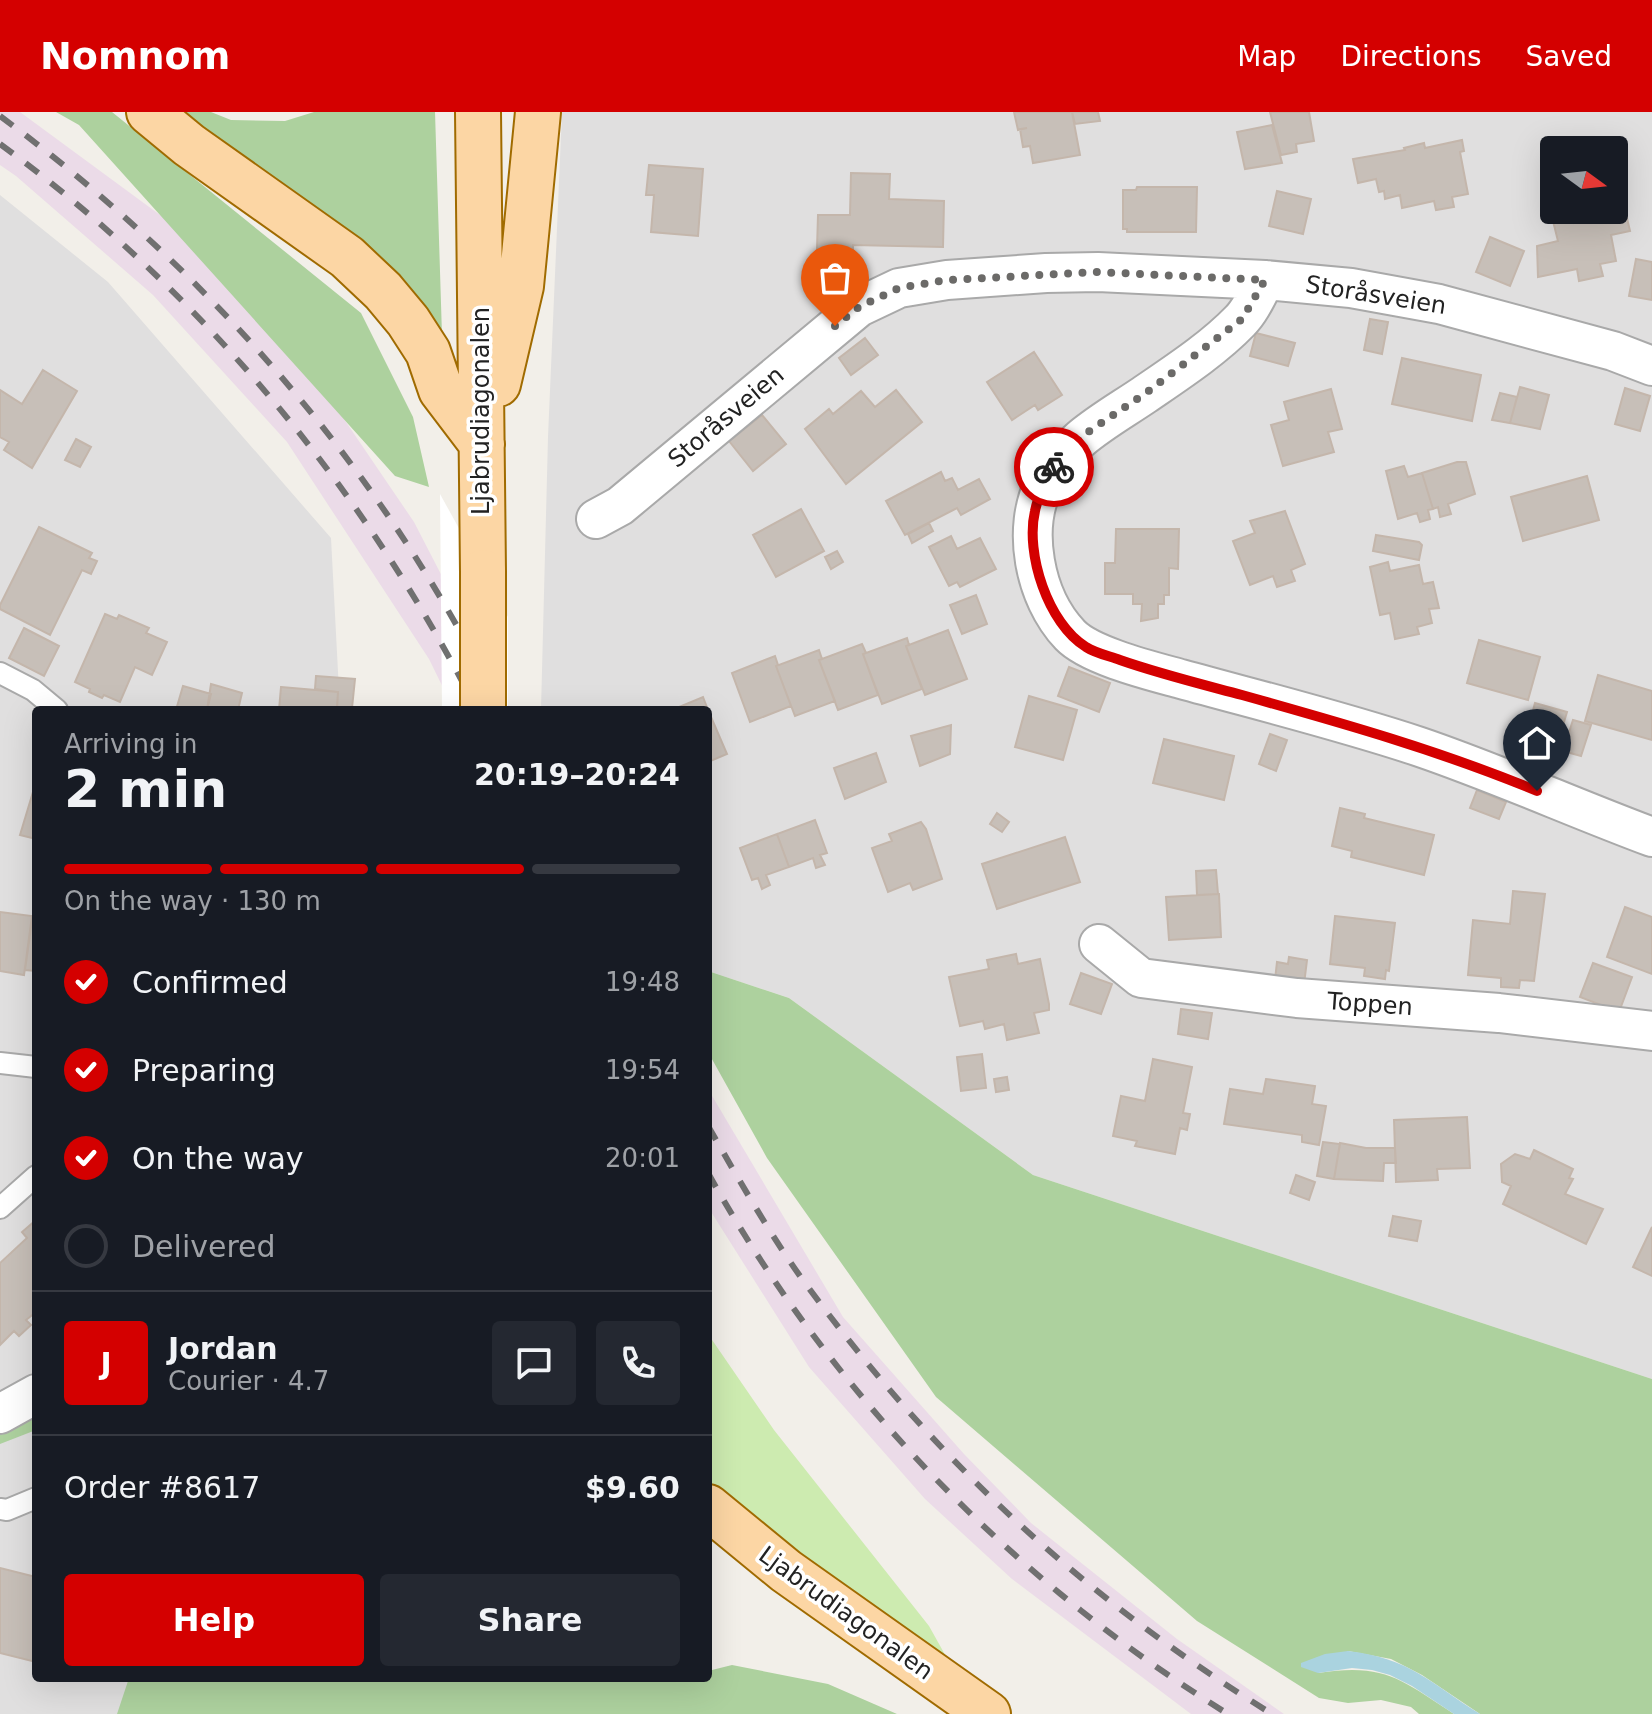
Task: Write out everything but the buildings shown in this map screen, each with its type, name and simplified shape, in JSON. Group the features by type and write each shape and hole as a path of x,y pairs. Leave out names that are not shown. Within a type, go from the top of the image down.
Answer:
{"main road":[{"path":"149,112 189,145 347,257 383,291 428,352 441,390 482,444"},
{"name":"Ljabrudiagonalen","path":"478,112 483,706"},
{"path":"482,444 521,286 538,112"},
{"name":"Ljabrudiagonalen","path":"712,1510 786,1571 988,1714"}],"street":[{"name":"Storåsveien","path":"596,519 620,506 859,307 899,288 947,280 1098,272 1265,280 1351,288 1439,304 1613,351 1652,366"},
{"path":"1265,280 1242,319 1146,393 1085,434 1062,456 1045,483 1034,513 1032,543 1047,598 1070,635 1087,648 1150,671 1419,747 1652,837"},
{"name":"Toppen","path":"1099,944 1141,978 1297,998 1499,1013 1652,1031"},
{"path":"0,1414 32,1396"}],"lane":[{"path":"0,673 33,690 52,706"},
{"path":"0,1063 32,1067"},
{"path":"0,1208 32,1180"},
{"path":"0,1509 7,1510 32,1500"}],"shaded area":[{"path":"0,112 20,112 175,226 331,400 414,522 509,706 452,706 429,659 287,442 153,295 0,165"},
{"path":"562,112 1652,112 1652,1379 1033,1175 789,998 712,972 712,706 541,706 548,437"},
{"path":"0,195 108,282 331,538 340,706 32,706 32,1682 588,1682 612,1714 0,1714"},
{"path":"712,1096 843,1317 964,1454 1031,1523 1177,1639 1284,1714 1191,1714 1012,1579 925,1499 809,1367 712,1213"}],"green space":[{"path":"56,112 112,112 361,313 413,417 429,487 395,476 79,125"},
{"path":"170,112 211,112 231,120 285,121 314,112 435,112 442,335"},
{"path":"712,972 789,998 1033,1175 1652,1379 1652,1714 1480,1714 1422,1675 1391,1659 1348,1651 1318,1673 1341,1670 1376,1672 1405,1683 1454,1714 1419,1714 1411,1707 1381,1700 1348,1703 1319,1698 1197,1621 936,1397 767,1158 712,1059"},
{"path":"712,1340 774,1430 929,1626 948,1660 754,1525 712,1486"},
{"path":"32,1413 32,1432 0,1444 0,1431"},
{"path":"732,1665 828,1684 897,1714 117,1714 128,1682 712,1682 712,1670"}],"water":[{"path":"1348,1651 1388,1659 1404,1666 1480,1714 1454,1714 1412,1686 1372,1670 1352,1668 1318,1673 1301,1667 1301,1663 1325,1654"}],"pier":[{"path":"440,494 508,617 508,706 442,706"}],"railway":[{"path":"0,116 77,176 151,241 221,310 286,383 348,460 404,540 456,624 499,706"},
{"path":"0,144 73,201 143,263 209,329 272,399 330,472 383,549 433,628 475,706"},
{"path":"712,1133 800,1276 850,1342 957,1463 1074,1572 1202,1669 1272,1714"},
{"path":"712,1180 757,1254 811,1332 870,1406 934,1476 1001,1543 1073,1604 1149,1662 1228,1714"}],"way so far":[{"path":"835,326 859,307 899,288 947,280 1098,272 1265,280 1242,319 1146,393 1085,434 1054,467"}],"route":[{"path":"1054,467 1034,513 1032,543 1040,577 1053,610 1070,635 1087,648 1150,671 1419,747 1537,791"}]}
